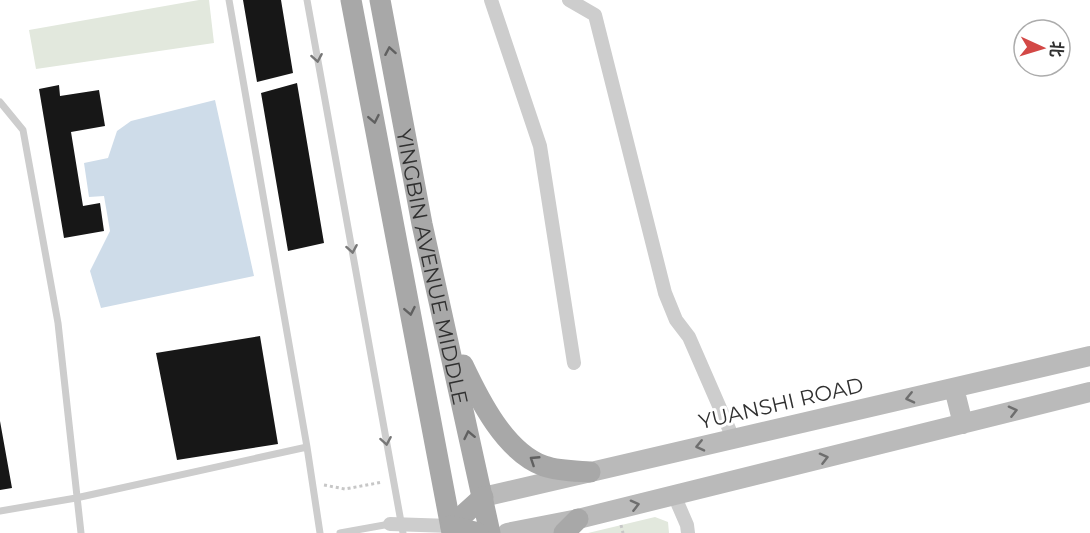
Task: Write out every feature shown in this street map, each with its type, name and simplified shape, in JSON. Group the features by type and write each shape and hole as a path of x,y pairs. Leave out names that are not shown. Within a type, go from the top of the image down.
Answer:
{"main road":[{"name":"YINGBIN AVENUE MIDDLE","path":"351,0 446,530"},
{"name":"YINGBIN AVENUE MIDDLE","path":"381,0 422,224 490,533"},
{"path":"447,334 496,426 522,453 543,466 590,472"},
{"name":"YUANSHI ROAD","path":"483,497 1090,356"},
{"path":"954,388 963,424"},
{"path":"507,533 571,526 674,495 1090,392"},
{"path":"446,530 483,497"},
{"path":"446,530 478,533"}],"street":[{"path":"491,0 540,146 574,363"},
{"path":"569,0 595,15 665,293 676,320 689,337 733,438"},
{"path":"674,495 687,525 688,533"},
{"path":"398,527 446,530"}],"lane":[{"path":"229,0 320,533"},
{"path":"307,0 393,480 398,527 340,533"},
{"path":"0,102 23,130 58,323 81,533"},
{"path":"0,511 76,498 307,447"}],"path":[{"path":"312,482 345,489 393,480"}],"shaded area":[{"path":"209,0 214,43 36,69 29,30"},
{"path":"655,517 668,522 669,533 588,533"}],"water":[{"path":"215,100 254,276 101,308 90,271 110,231 104,196 89,197 84,163 108,158 117,131 131,121"}],"building":[{"path":"243,0 281,0 293,73 257,82"},
{"path":"297,83 324,243 288,251 261,93"},
{"path":"59,85 60,96 99,90 105,126 71,132 83,206 100,203 104,231 64,238 39,89"},
{"path":"260,336 278,444 177,460 156,353"},
{"path":"0,421 12,488 0,490"}]}
